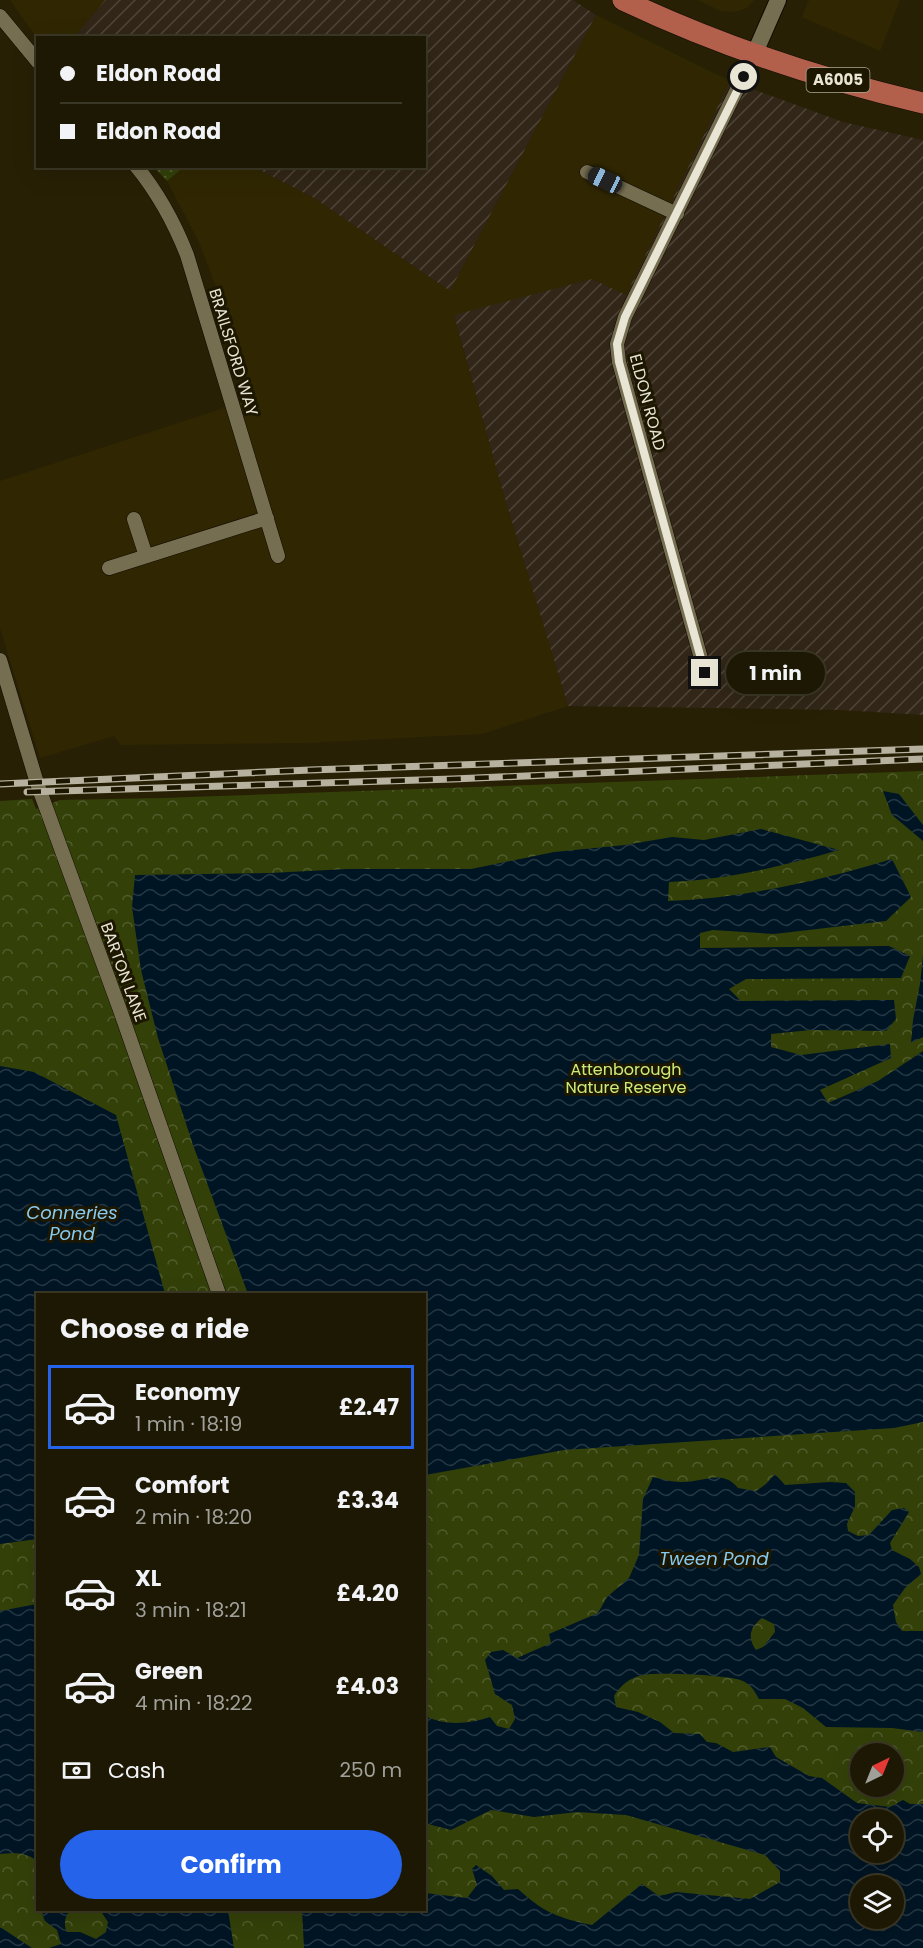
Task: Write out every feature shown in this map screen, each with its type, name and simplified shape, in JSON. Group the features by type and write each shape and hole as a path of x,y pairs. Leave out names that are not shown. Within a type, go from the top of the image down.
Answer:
{"main road":[{"name":"A6005","path":"622,0 674,24 754,55 923,103"}],"street":[{"path":"754,55 778,0"},
{"path":"0,16 36,60"},
{"name":"ELDON ROAD","path":"705,673 619,362 617,344 625,317 754,55"},
{"name":"BRAILSFORD WAY","path":"138,168 161,198 188,255 278,556"},
{"path":"587,172 676,214"},
{"path":"109,568 267,518"},
{"path":"134,519 146,556"},
{"name":"BARTON LANE","path":"0,660 37,783 120,1010 219,1293"}],"shaded area":[{"path":"10,0 105,0 75,36 36,37"},
{"path":"105,0 573,0 596,15 450,291 314,198 256,168 426,168 426,36 75,36"},
{"path":"697,0 754,0 747,8 735,12 721,11"},
{"path":"809,0 900,0 880,51 802,17"},
{"path":"596,15 730,81 626,295 592,279 454,316 502,489 568,706 482,734 306,743 121,745 114,736 40,758 0,628 0,481 252,399 199,242 167,181 183,168 256,168 314,198 450,291"},
{"path":"730,81 843,122 923,140 923,715 841,710 568,706 502,489 454,315 592,279 626,295"}],"green space":[{"path":"155,168 183,168 167,181"},
{"name":"Attenborough Nature Reserve","path":"923,771 923,1948 0,1948 0,801 32,799 36,809 60,800"}],"water":[{"path":"883,791 899,794 923,825 923,841 892,815"},
{"path":"761,829 839,850 755,871 669,882 668,901 725,896 782,887 892,859 911,897 886,921 774,934 713,930 700,933 700,948 889,946 910,956 901,978 746,979 729,989 741,1001 894,1000 896,1019 886,1031 811,1030 771,1034 771,1047 801,1055 890,1044 891,1058 820,1090 828,1103 878,1081 923,1051 923,1422 894,1428 564,1450 426,1475 426,1293 248,1293 193,1145 158,1038 141,970 132,907 135,875 270,873 347,869 471,869 554,852 625,845 672,837 704,840"},
{"path":"923,955 923,1037 911,1043 913,1020"},
{"name":"Conneries Pond","path":"0,1066 34,1072 116,1115 165,1293 36,1293 36,1539 0,1544"},
{"name":"Tween Pond","path":"775,1474 785,1485 846,1483 855,1492 855,1506 847,1524 848,1531 858,1536 869,1535 892,1510 904,1508 909,1512 890,1543 892,1550 910,1559 919,1567 921,1574 905,1588 893,1605 896,1622 902,1631 923,1631 923,1732 892,1728 826,1727 803,1708 785,1699 759,1699 751,1687 743,1681 707,1675 650,1674 638,1676 626,1682 614,1696 616,1707 638,1712 660,1722 674,1733 700,1734 707,1742 716,1743 733,1752 770,1747 776,1757 809,1776 822,1778 857,1803 890,1807 903,1800 910,1804 923,1804 923,1948 304,1948 302,1911 426,1911 426,1893 467,1898 477,1885 472,1869 476,1865 492,1876 504,1890 518,1889 552,1913 592,1925 642,1884 659,1896 676,1892 750,1899 780,1882 780,1871 765,1855 626,1815 577,1812 534,1817 491,1810 451,1830 426,1824 426,1716 457,1723 490,1717 497,1726 509,1729 515,1719 512,1705 495,1694 485,1660 491,1652 503,1650 517,1658 551,1643 549,1634 598,1613 607,1597 629,1578 639,1555 643,1499 653,1477 681,1482 719,1478 732,1482 738,1488 756,1491","holes":["762,1618 774,1624 775,1632 763,1647 756,1650 751,1641 751,1633"]},
{"path":"36,1604 36,1860 15,1853 0,1854 0,1611"},
{"path":"47,1911 70,1911 65,1920 67,1932 80,1932 96,1939 106,1932 108,1922 101,1911 228,1911 234,1948 49,1948 61,1944 57,1930 45,1921 42,1914"},
{"path":"0,1927 32,1948 0,1948"}],"railway":[{"path":"0,784 310,770 923,749"},
{"path":"27,792 453,779 923,759"}],"route":[{"path":"705,673 619,362 617,344 625,317 744,77"}]}
